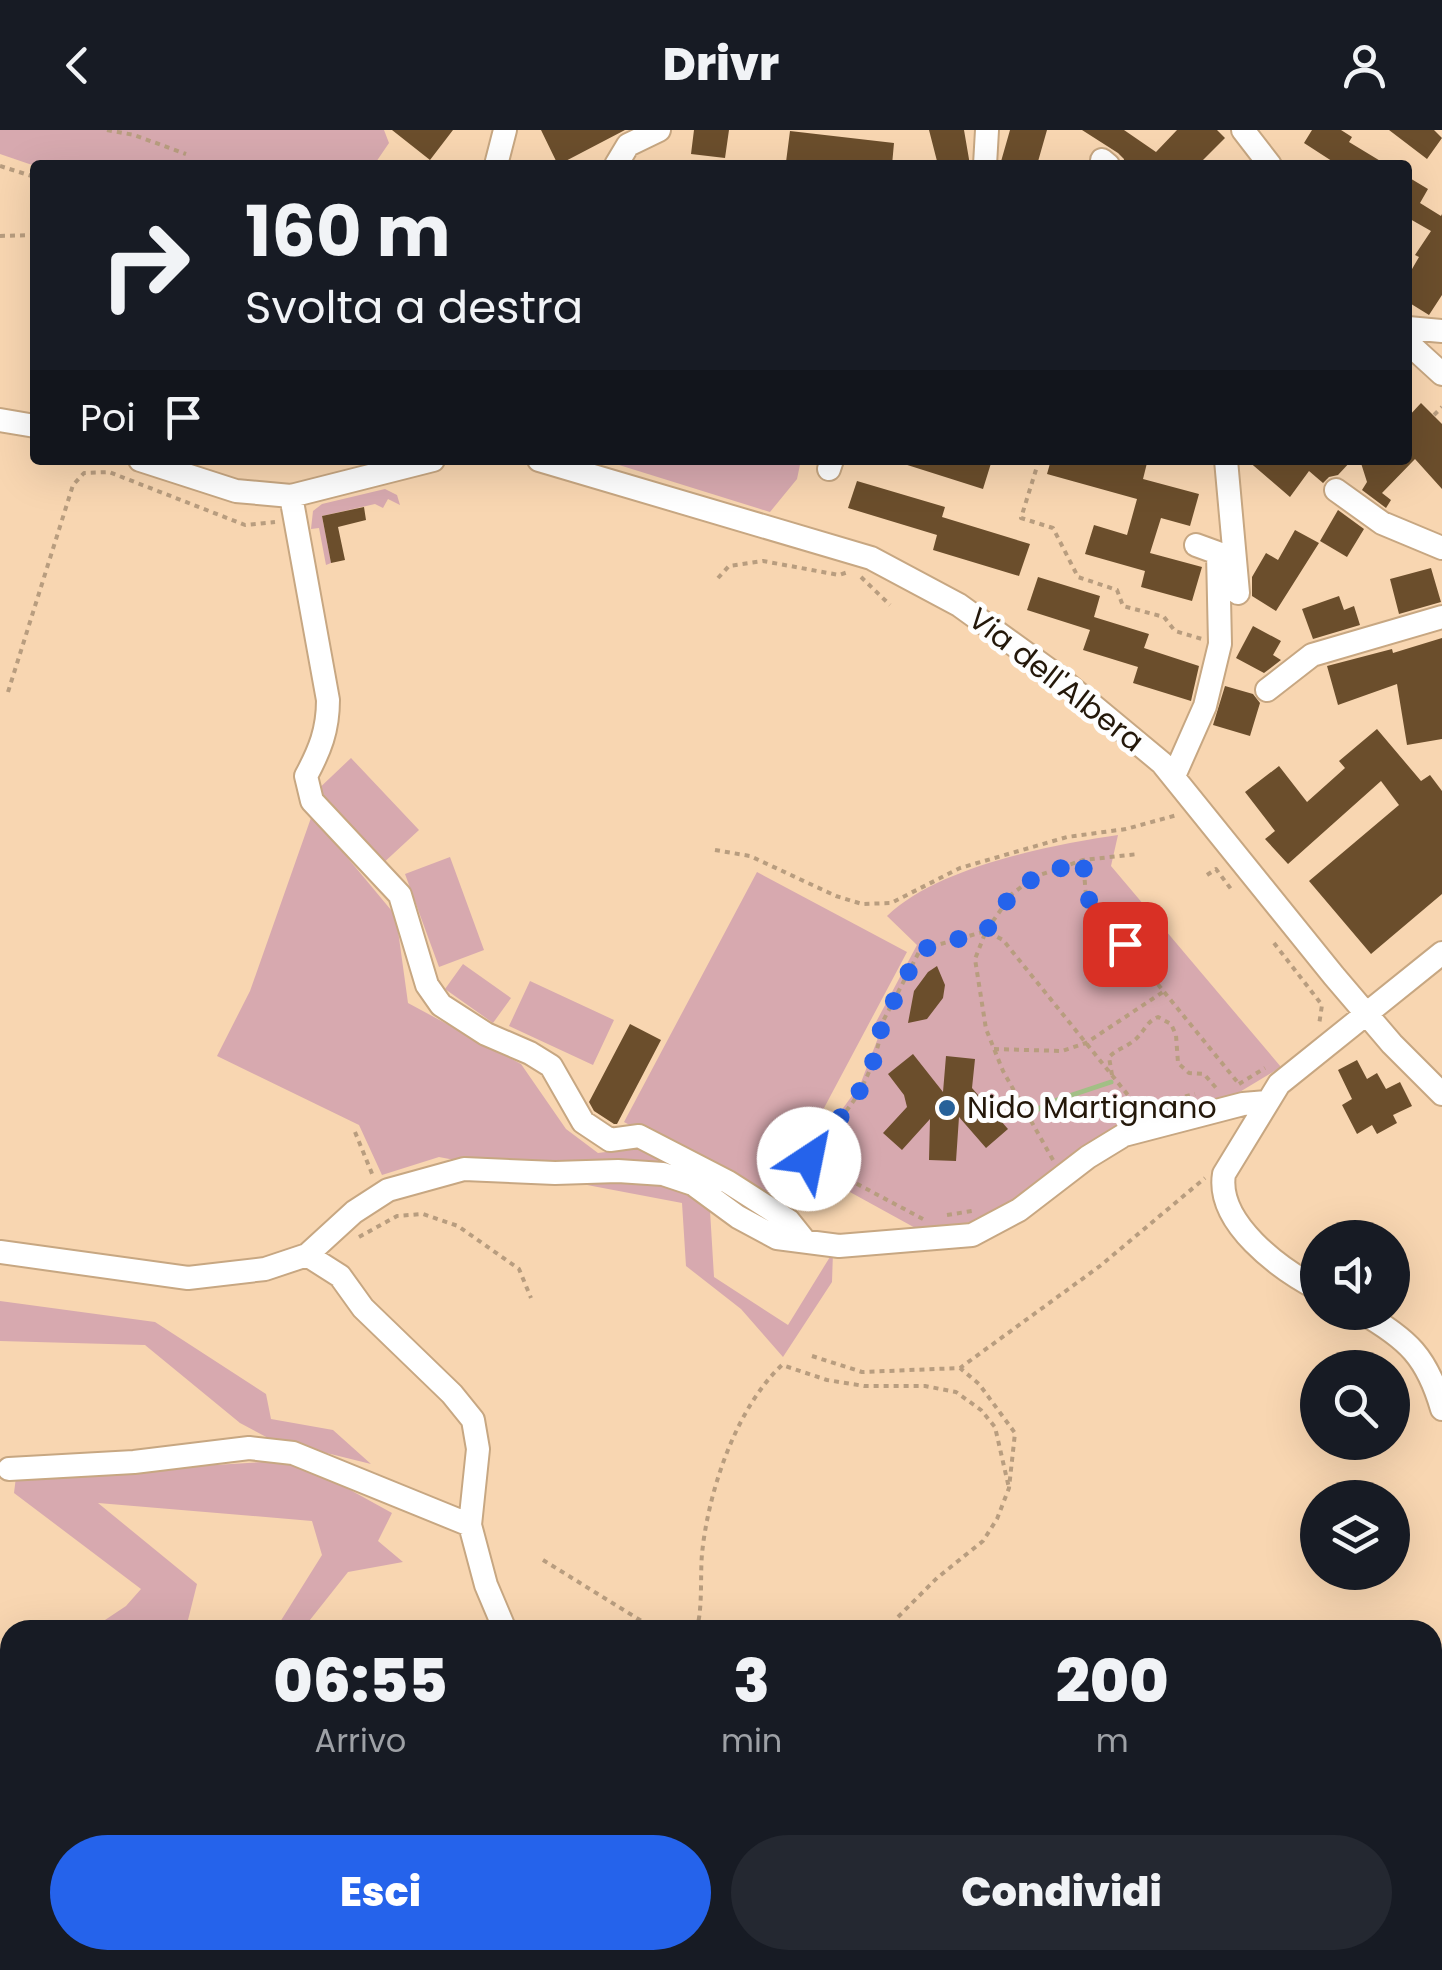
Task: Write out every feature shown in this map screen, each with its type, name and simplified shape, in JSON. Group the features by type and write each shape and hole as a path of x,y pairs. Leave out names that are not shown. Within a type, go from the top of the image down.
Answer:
{"street":[{"path":"497,160 504,130"},
{"path":"619,160 628,145 659,130"},
{"path":"985,160 987,130"},
{"path":"1244,130 1266,160"},
{"path":"1412,333 1442,331"},
{"path":"1412,334 1442,340"},
{"path":"1412,337 1442,374"},
{"path":"0,420 30,425"},
{"path":"155,465 292,505 418,465"},
{"name":"Via dell'Albera","path":"556,465 872,558 958,606 1040,663 1174,776 1365,1012 1442,1094"},
{"path":"1226,465 1238,594"},
{"path":"1336,490 1382,522 1442,548"},
{"path":"292,505 328,700 323,744 306,776 312,801 400,896 427,984 440,1006 551,1066 583,1122 610,1140 638,1136 683,1158 790,1221 805,1241"},
{"path":"1174,776 1205,706 1220,644 1218,554 1196,546"},
{"path":"1267,690 1312,655 1442,618"},
{"path":"1300,1277 1253,1240 1225,1198 1224,1174 1267,1102 1294,1070 1442,954"},
{"path":"0,1252 188,1278 265,1269 307,1255 354,1212 382,1194 464,1169 663,1174 693,1184 738,1217 778,1238 839,1246 972,1235 1019,1210 1088,1157 1124,1135 1243,1104 1267,1102"},
{"path":"307,1255 340,1276 363,1308 452,1394 473,1420 478,1449 470,1525 486,1585 501,1620"},
{"path":"1392,1330 1422,1358 1442,1409"},
{"path":"10,1469 134,1462 249,1448 293,1453 470,1525"}],"path":[{"path":"107,130 134,135 186,154"},
{"path":"0,166 30,175"},
{"path":"0,236 30,235"},
{"path":"1434,415 1442,406"},
{"path":"1037,465 1021,518 1053,528 1078,578 1117,590 1123,606 1164,618 1175,631 1220,644"},
{"path":"8,692 73,484 84,473 109,472 245,526 268,524 292,505"},
{"path":"718,578 729,566 763,560 839,574 862,568"},
{"path":"853,571 890,605"},
{"path":"715,850 750,856 862,904 890,903 976,864 1067,837 1126,828 1200,807"},
{"path":"1054,1160 994,1048 982,1012 975,959 986,931 1012,894 1034,878 1083,860 1138,854"},
{"path":"1083,860 1086,896 1239,1084"},
{"path":"1206,875 1216,870 1231,890"},
{"path":"814,1162 810,1152 822,1129 831,1126 862,1086 881,1039 881,1026 920,950 986,931 1003,940 1140,1111"},
{"path":"1274,944 1322,1005 1320,1025"},
{"path":"1308,1000 1320,989"},
{"path":"994,1048 1062,1051 1086,1043 1164,992"},
{"path":"1112,1075 1109,1057 1131,1044 1149,1020 1158,1016 1172,1024 1178,1063 1189,1073 1204,1074 1217,1089"},
{"path":"1127,1118 1166,1100 1239,1084 1274,1062 1285,1060 1294,1070"},
{"path":"355,1132 382,1194"},
{"path":"808,1192 802,1189 798,1196 790,1192 809,1159 922,1219 982,1210"},
{"path":"812,1356 862,1372 960,1368 1100,1266 1206,1178"},
{"path":"358,1238 397,1216 423,1214 458,1226 519,1269 531,1298"},
{"path":"697,1620 710,1500 730,1448 764,1382 782,1365 828,1380 864,1386 926,1386 956,1392 981,1410 995,1427 1009,1488"},
{"path":"898,1617 937,1578 983,1541 998,1519 1009,1488 1015,1433 979,1384 960,1368"},
{"path":"543,1560 640,1620"}],"shaded area":[{"path":"0,130 384,130 389,143 377,160 30,160 30,164 0,154"},
{"path":"619,465 800,465 797,479 770,512"},
{"path":"385,489 397,495 400,505 388,499 383,508 375,504 322,516 331,563 326,565 319,528 311,529 313,511 322,504"},
{"path":"351,758 419,830 380,866 312,795"},
{"path":"312,815 396,916 408,1003 521,1064 566,1129 598,1153 644,1147 708,1177 714,1277 788,1325 833,1252 832,1282 783,1357 741,1309 686,1266 682,1203 439,1157 382,1175 359,1125 217,1056 250,991"},
{"path":"1118,835 1111,866 1281,1067 1233,1096 1161,1115 985,1220 919,1230 799,1164 820,1125 835,1119 860,1085 878,1038 875,1024 917,945 887,916 908,899 964,871 1028,852"},
{"path":"450,857 484,950 439,967 405,874"},
{"path":"757,872 907,952 774,1202 624,1122"},
{"path":"463,964 511,998 493,1023 445,989"},
{"path":"530,981 614,1020 593,1065 509,1026"},
{"path":"0,1301 155,1322 266,1394 271,1419 333,1430 371,1464 270,1439 240,1423 145,1345 0,1341"},
{"path":"296,1460 392,1513 378,1541 403,1562 348,1572 310,1620 281,1620 322,1555 312,1521 98,1503 197,1584 188,1620 105,1620 126,1606 141,1589 14,1493 16,1477"}],"building":[{"path":"392,130 453,130 430,160"},
{"path":"541,130 625,130 568,160 556,160"},
{"path":"694,130 729,130 725,158 691,154"},
{"path":"929,130 964,130 969,160 937,160"},
{"path":"1010,130 1047,130 1038,160 1001,160"},
{"path":"1082,130 1124,130 1156,152 1177,130 1217,130 1225,138 1203,160 1124,160"},
{"path":"1312,130 1341,130 1352,137 1349,142 1379,160 1330,160 1304,143"},
{"path":"1389,130 1434,130 1442,138 1427,159"},
{"path":"790,131 894,143 892,160 786,160"},
{"path":"1412,179 1428,189 1420,203 1442,214 1442,295 1429,315 1412,304 1412,269 1419,257 1415,255 1431,231 1412,220"},
{"path":"1421,403 1442,424 1442,489 1415,459 1412,462 1412,413"},
{"path":"907,465 990,465 983,489"},
{"path":"1050,465 1146,465 1143,479 1199,494 1190,526 1161,518 1150,553 1202,567 1192,601 1141,587 1145,571 1085,554 1094,525 1127,535 1137,499 1047,474"},
{"path":"1253,465 1347,465 1323,483 1309,471 1290,497"},
{"path":"1362,465 1409,465 1382,493 1391,500 1386,508 1362,490 1367,482"},
{"path":"857,481 945,507 942,517 1030,544 1019,576 933,550 937,535 848,508"},
{"path":"364,507 366,520 338,527 345,560 331,563 322,516"},
{"path":"1338,510 1364,529 1347,557 1320,541"},
{"path":"1295,530 1319,543 1276,611 1252,596 1252,577 1266,553 1278,560"},
{"path":"1431,568 1441,602 1399,614 1390,579"},
{"path":"1038,577 1100,596 1094,617 1149,634 1144,648 1199,666 1191,701 1133,683 1138,667 1083,650 1090,630 1027,610"},
{"path":"1339,596 1344,610 1354,606 1360,625 1313,639 1302,609"},
{"path":"1253,626 1281,641 1273,655 1281,660 1264,673 1236,658"},
{"path":"1442,638 1442,739 1407,745 1397,684 1338,705 1327,666"},
{"path":"1225,686 1253,694 1260,703 1250,736 1213,725"},
{"path":"1377,729 1421,781 1430,775 1442,791 1442,894 1371,954 1309,881 1399,805 1381,781 1288,864 1265,839 1275,831 1245,792 1279,766 1307,802 1345,768 1339,761"},
{"path":"937,966 945,985 943,998 927,1019 908,1023 914,991"},
{"path":"630,1024 661,1040 614,1124 594,1111 589,1102"},
{"name":"Nido Martignano","path":"913,1054 943,1092 946,1056 975,1059 972,1088 1008,1129 986,1148 959,1117 956,1161 929,1160 930,1119 902,1150 883,1133 907,1107 904,1095 888,1074"},
{"path":"1357,1060 1367,1079 1377,1073 1386,1089 1400,1082 1412,1106 1393,1115 1397,1123 1377,1134 1372,1125 1357,1134 1342,1105 1352,1099 1338,1070"}],"waterway":[{"path":"1031,1113 1051,1102 1111,1082"}],"place":[{"name":"Nido Martignano","path":"947,1108"}],"route":[{"path":"809,1159 814,1162 810,1152 822,1129 843,1114 862,1086 881,1039 881,1026 920,950 986,931 1012,894 1034,878 1083,860 1086,896 1125,944"}]}
